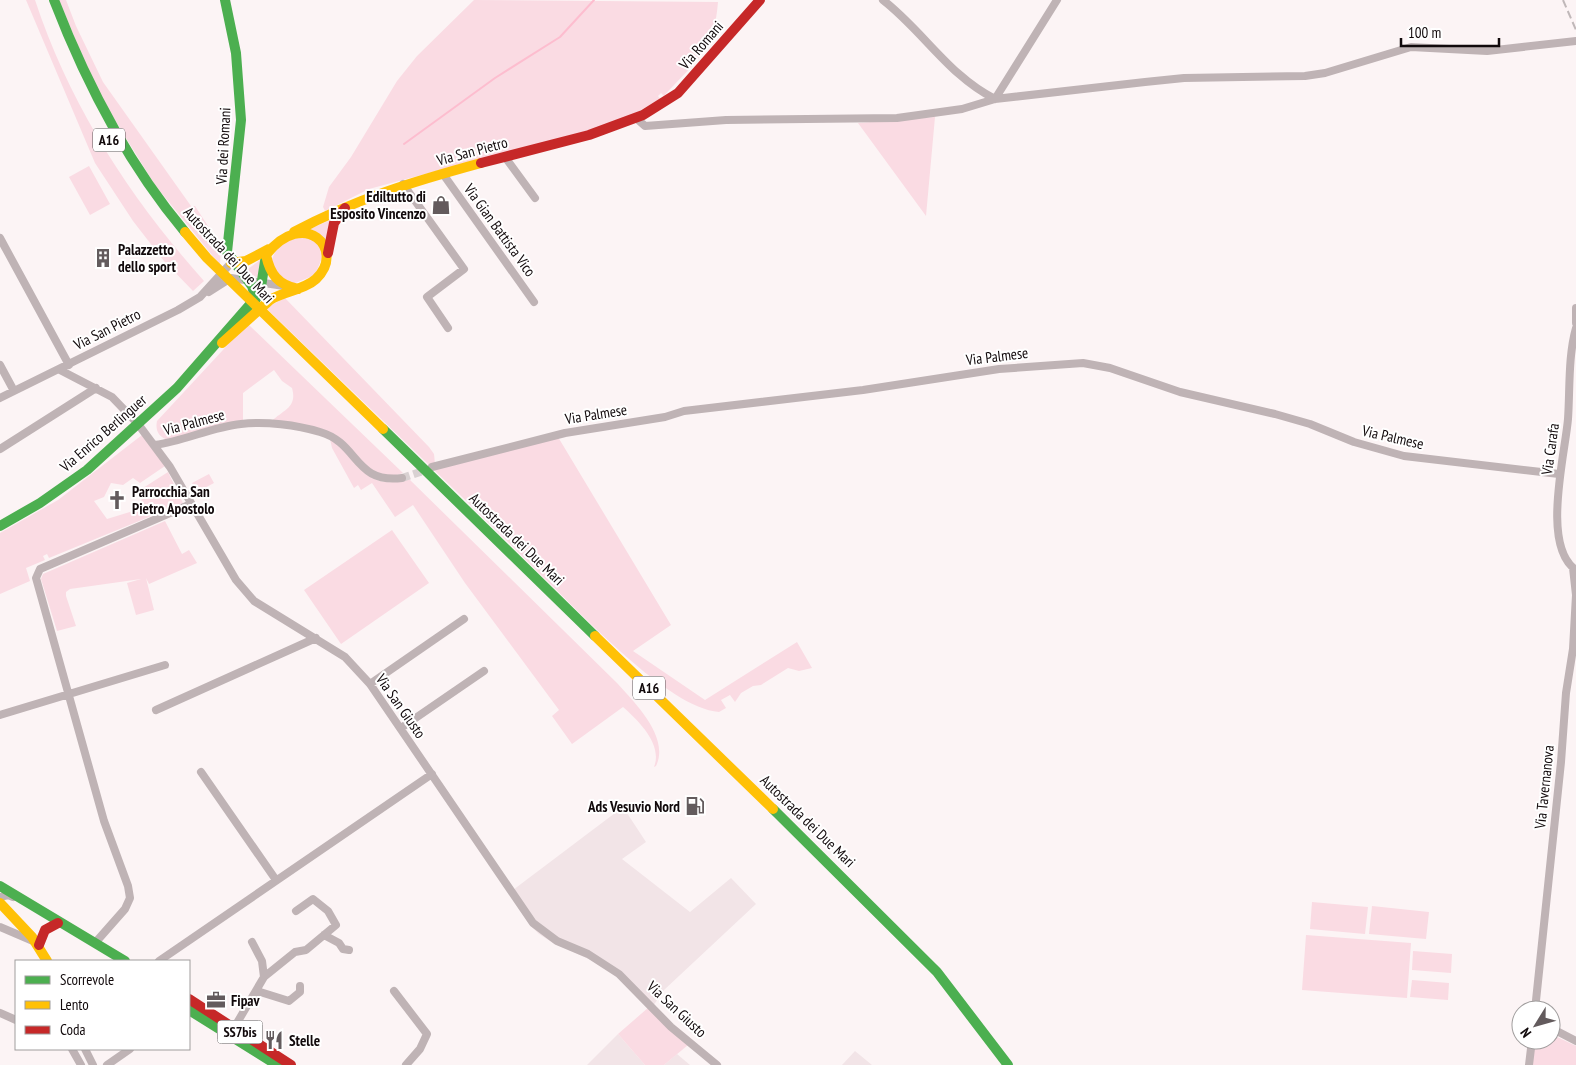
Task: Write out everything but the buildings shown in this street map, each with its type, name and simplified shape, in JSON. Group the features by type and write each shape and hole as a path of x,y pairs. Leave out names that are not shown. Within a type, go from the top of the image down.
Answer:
{"main road":[{"name":"Autostrada dei Due Mari","path":"44,0 84,96 101,127 140,189 200,265 271,328 902,934 956,995 1008,1065"},
{"name":"Autostrada dei Due Mari","path":"54,0 92,91 142,177 207,258 271,328 883,928 932,980 997,1065"},
{"name":"Via dei Romani","path":"225,0 236,52 242,120 236,188 226,249 231,263"},
{"name":"Via Romani","path":"661,105 678,93 698,72 760,0"},
{"name":"Via San Pietro","path":"294,232 332,211 403,184 589,135 636,118 661,105"},
{"path":"268,252 270,272 284,286 298,289 314,281 320,276 326,257 329,232 337,216 348,206"},
{"path":"231,263 246,261 268,252 294,232 302,231 315,235 321,241 326,257"},
{"path":"256,299 263,282 264,260 268,252"},
{"path":"231,263 247,280 255,292 256,299"},
{"name":"Via Enrico Berlinguer","path":"214,347 221,344 265,304 280,294 298,289"},
{"name":"Via Enrico Berlinguer","path":"0,526 40,503 87,470 177,388 214,347 225,331 256,299"},
{"path":"0,886 58,923 95,942 123,960"},
{"path":"0,903 18,920 39,945 46,960"},
{"path":"39,945 45,930 58,923"},
{"name":"SS7bis","path":"190,1000 291,1065"},
{"name":"SS7bis","path":"190,1011 276,1065"}],"street":[{"path":"883,0 952,69 982,93 995,99"},
{"path":"995,99 1057,0"},
{"path":"636,118 645,126 726,120 897,118 962,109 995,99 1184,78 1305,76 1324,73 1411,47 1443,47 1488,51 1576,41"},
{"path":"505,157 535,198"},
{"name":"Via Gian Battista Vico","path":"443,174 534,302"},
{"path":"403,184 464,269 427,297 448,328"},
{"path":"0,238 69,365"},
{"name":"Via San Pietro","path":"0,398 60,370 200,296 231,263"},
{"path":"200,296 226,279 247,280 284,286"},
{"path":"1576,308 1576,322"},
{"name":"Via Carafa","path":"1575,569 1566,559 1560,544 1559,474 1564,453 1576,328"},
{"name":"Via Palmese","path":"432,467 565,433 684,411 862,390 999,369 1061,363 1083,363 1110,368 1180,392 1310,424 1354,442 1404,456 1559,474"},
{"path":"0,365 14,391"},
{"name":"Via San Giusto","path":"60,370 115,399 138,424 155,445 243,590 272,613 316,638 344,657 370,684 533,923 552,938 588,954 619,974 671,1027 717,1065"},
{"path":"0,448 96,388"},
{"name":"Via Palmese","path":"155,445 241,424 267,424 324,433 338,441 372,476 386,480 402,478"},
{"path":"95,942 125,909 130,898 128,886 104,821 36,578 40,569 191,504"},
{"name":"Via Tavernanova","path":"1536,1000 1561,762 1566,693 1573,649 1576,595 1575,569"},
{"path":"370,684 464,619"},
{"path":"156,710 316,638"},
{"path":"0,715 164,665"},
{"path":"400,728 484,671"},
{"path":"201,772 276,880"},
{"path":"160,960 432,774"},
{"path":"0,897 8,895 29,904"},
{"path":"234,1028 264,977 293,954 306,950 336,925 328,911 312,898 296,911"},
{"path":"0,927 32,940 39,945"},
{"path":"324,935 339,942 343,949 349,950"},
{"path":"252,942 262,961 264,977"},
{"path":"257,991 289,1001 301,991 300,986"},
{"path":"394,991 428,1034 420,1049 406,1065"},
{"path":"0,1013 15,1020"},
{"path":"1561,1033 1576,1041"},
{"path":"72,1050 80,1065"},
{"path":"86,1050 93,1065"},
{"path":"92,1050 93,1065"},
{"path":"107,1065 129,1050"},
{"path":"1529,1065 1531,1050"}],"shaded area":[{"path":"26,0 35,0 49,39 84,114 127,184 151,217 204,281 193,291 164,261 133,221 95,163"},
{"path":"59,0 66,0 76,26 103,82 191,206 195,206 221,246 220,265 155,185 97,91"},
{"path":"474,0 718,2 712,33 708,45 701,55 664,96 661,93 658,96 660,99 632,115 605,126 369,189 325,211 323,207 329,187 351,157 397,81 417,56"},
{"path":"935,117 926,216 858,123"},
{"path":"89,166 110,204 90,215 69,177"},
{"path":"333,219 326,244 307,230"},
{"path":"297,235 315,238 324,253 315,275 293,284 280,279 271,261 277,248"},
{"path":"260,260 261,279 244,272"},
{"path":"285,298 429,447 434,454 435,464 429,465 266,308"},
{"path":"249,325 403,473 391,476 371,470 340,439 324,430 309,426 270,423 291,405 293,400 292,388 282,381 274,370 243,393 243,420 168,440 162,437 157,431 157,421 235,337"},
{"path":"142,435 165,466 140,483 133,478 123,485 111,483 104,497 94,501 107,519 133,511 141,505 143,488 168,472 183,503 49,558 47,554 43,556 45,560 26,568 30,581 0,594 0,533 58,500"},
{"path":"558,437 671,625 633,651 705,700 797,642 812,668 799,671 788,668 761,685 753,686 741,693 735,702 730,695 721,700 726,708 719,712 698,707 651,677 626,656 579,613 434,470"},
{"path":"330,439 337,442 372,478 390,482 408,478 617,683 641,710 655,732 659,755 656,766 654,767 656,759 655,750 648,734 623,707 572,744 552,716 559,710 465,583 413,505 395,517 372,483 361,490 358,485 354,488 332,448"},
{"path":"209,474 214,483 197,492 192,483"},
{"path":"165,521 182,554 189,550 197,563 149,584 146,578 154,610 136,615 127,583 141,579 70,589 66,592 66,596 76,626 57,631 41,579 43,574"},
{"path":"392,530 429,583 341,644 304,590"},
{"path":"623,807 646,842 622,859 690,912 731,878 756,904 664,990 651,1009 626,984 602,965 553,943 539,934 529,924 509,893"},
{"path":"1312,902 1368,907 1365,934 1310,929"},
{"path":"1372,906 1429,912 1426,939 1369,934"},
{"path":"1306,935 1411,943 1407,998 1302,990"},
{"path":"1413,951 1452,954 1451,973 1412,970"},
{"path":"1412,980 1449,983 1448,1000 1410,997"},
{"path":"649,1007 688,1045 664,1065 645,1065 618,1034"},
{"path":"618,1034 645,1065 587,1065"},
{"path":"1561,1039 1576,1046 1576,1065 1532,1065 1533,1050 1561,1050"},
{"path":"855,1051 872,1065 842,1065"},
{"path":"677,1054 690,1065 664,1065"}],"waterway":[{"path":"404,144 495,78 560,37 594,0"}],"tunnel":[{"path":"402,478 426,470"}],"railway":[{"path":"1563,0 1576,30"}],"traffic: fast":[{"path":"54,0 94,92 126,150 164,206 185,232"},
{"path":"225,0 236,53 241,120 227,252 252,286 256,299"},
{"path":"0,526 40,503 87,470 177,388 260,293 266,255"},
{"path":"383,429 595,636"},
{"path":"773,809 937,972 1008,1065"},
{"path":"0,886 123,960"},
{"path":"190,1011 277,1065"}],"traffic: slow":[{"path":"294,232 363,200 481,163"},
{"path":"185,232 207,258 383,429"},
{"path":"222,343 270,300 281,294 288,292 294,290 300,288 306,286 316,279 324,268 327,256 324,246 317,238 307,233 294,234 280,241 266,255 270,268 276,278 285,285 291,287 298,289"},
{"path":"231,263 246,261 269,249"},
{"path":"595,636 773,809"},
{"path":"0,903 32,937 46,960"}],"traffic: jam":[{"path":"481,163 589,135 643,115 678,93 760,0"},
{"path":"328,253 334,223 345,208"},
{"path":"39,945 45,930 58,923"},
{"path":"190,1000 291,1065"}],"place":[{"name":"Ediltutto di Esposito Vincenzo","path":"441,205"},
{"name":"Palazzetto dello sport","path":"103,258"},
{"name":"Parrocchia San Pietro Apostolo","path":"117,500"},
{"name":"Ads Vesuvio Nord","path":"695,806"},
{"name":"Fipav","path":"216,1000"},
{"name":"Stelle","path":"274,1040"}]}
